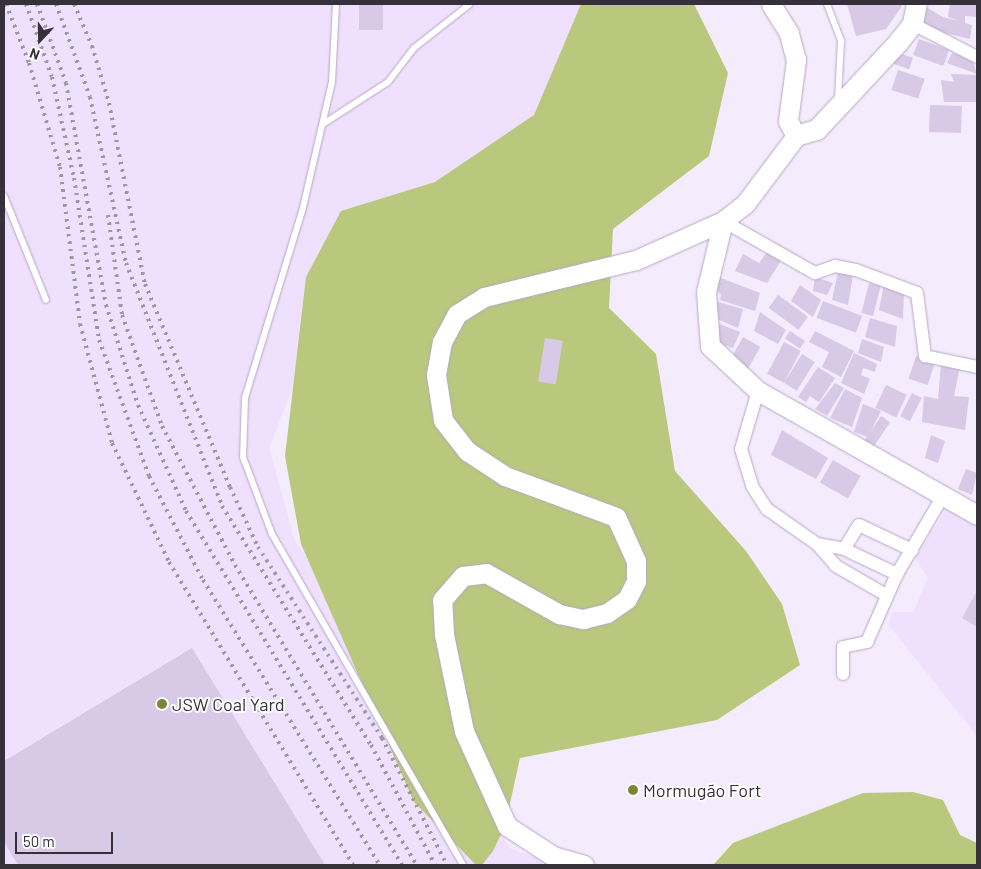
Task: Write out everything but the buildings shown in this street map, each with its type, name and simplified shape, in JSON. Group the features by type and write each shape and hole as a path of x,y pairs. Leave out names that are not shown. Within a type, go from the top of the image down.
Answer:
{"main road":[{"path":"796,136 817,130 912,24 917,4"}],"street":[{"path":"584,865 553,856 507,826 464,731 444,634 442,600 463,576 486,573 559,614 582,619 607,613 627,599 636,581 636,561 616,517 505,476 467,451 443,420 436,375 442,342 457,314 484,298 636,260 723,221 745,204 796,136 788,121 796,60 789,33 771,4"},
{"path":"912,24 977,57"},
{"path":"723,221 816,273 835,266 856,270 917,293 925,356 977,367"},
{"path":"723,221 706,292 710,346 758,391 977,516"},
{"path":"758,391 741,449 752,486 766,510 817,544 836,566 886,595"},
{"path":"843,674 843,647 867,642 886,595 897,574 944,496"},
{"path":"844,549 859,525 912,550"},
{"path":"817,544 844,549 897,574"}],"lane":[{"path":"336,4 332,82 303,208 245,398 243,457 272,534 463,865"},
{"path":"323,124 388,82 414,48 470,4"},
{"path":"827,4 841,41 837,108"},
{"path":"4,196 46,300"}],"shaded area":[{"path":"4,4 652,4 312,338 269,448 295,541 511,849 559,865 4,865"},
{"path":"946,509 977,527 977,736 888,624 893,612 913,612 928,578 915,558"}],"green space":[{"path":"581,4 694,4 728,73 709,156 613,229 609,308 656,354 675,471 746,551 782,604 800,665 717,720 520,758 505,826 493,851 482,865 476,865 414,802 301,544 285,456 306,277 341,211 435,182 534,115"},
{"path":"913,792 943,800 960,835 977,843 977,865 713,865 733,843 863,793"}],"railway":[{"path":"6,4 29,63 60,167 80,324 112,443 169,562 353,865"},
{"path":"26,4 52,77 74,178 99,340 149,476 203,580 380,865"},
{"path":"37,4 66,83 106,305 138,405 186,511 402,865"},
{"path":"56,4 90,97 126,263 222,506 371,745 435,865"},
{"path":"74,4 92,46 109,103 145,284 230,487 258,547 382,738 447,865"},
{"path":"108,215 122,315 162,426 235,565 417,865"}],"place":[{"name":"JSW Coal Yard","path":"162,704"},
{"name":"Mormugão Fort","path":"633,790"}]}
